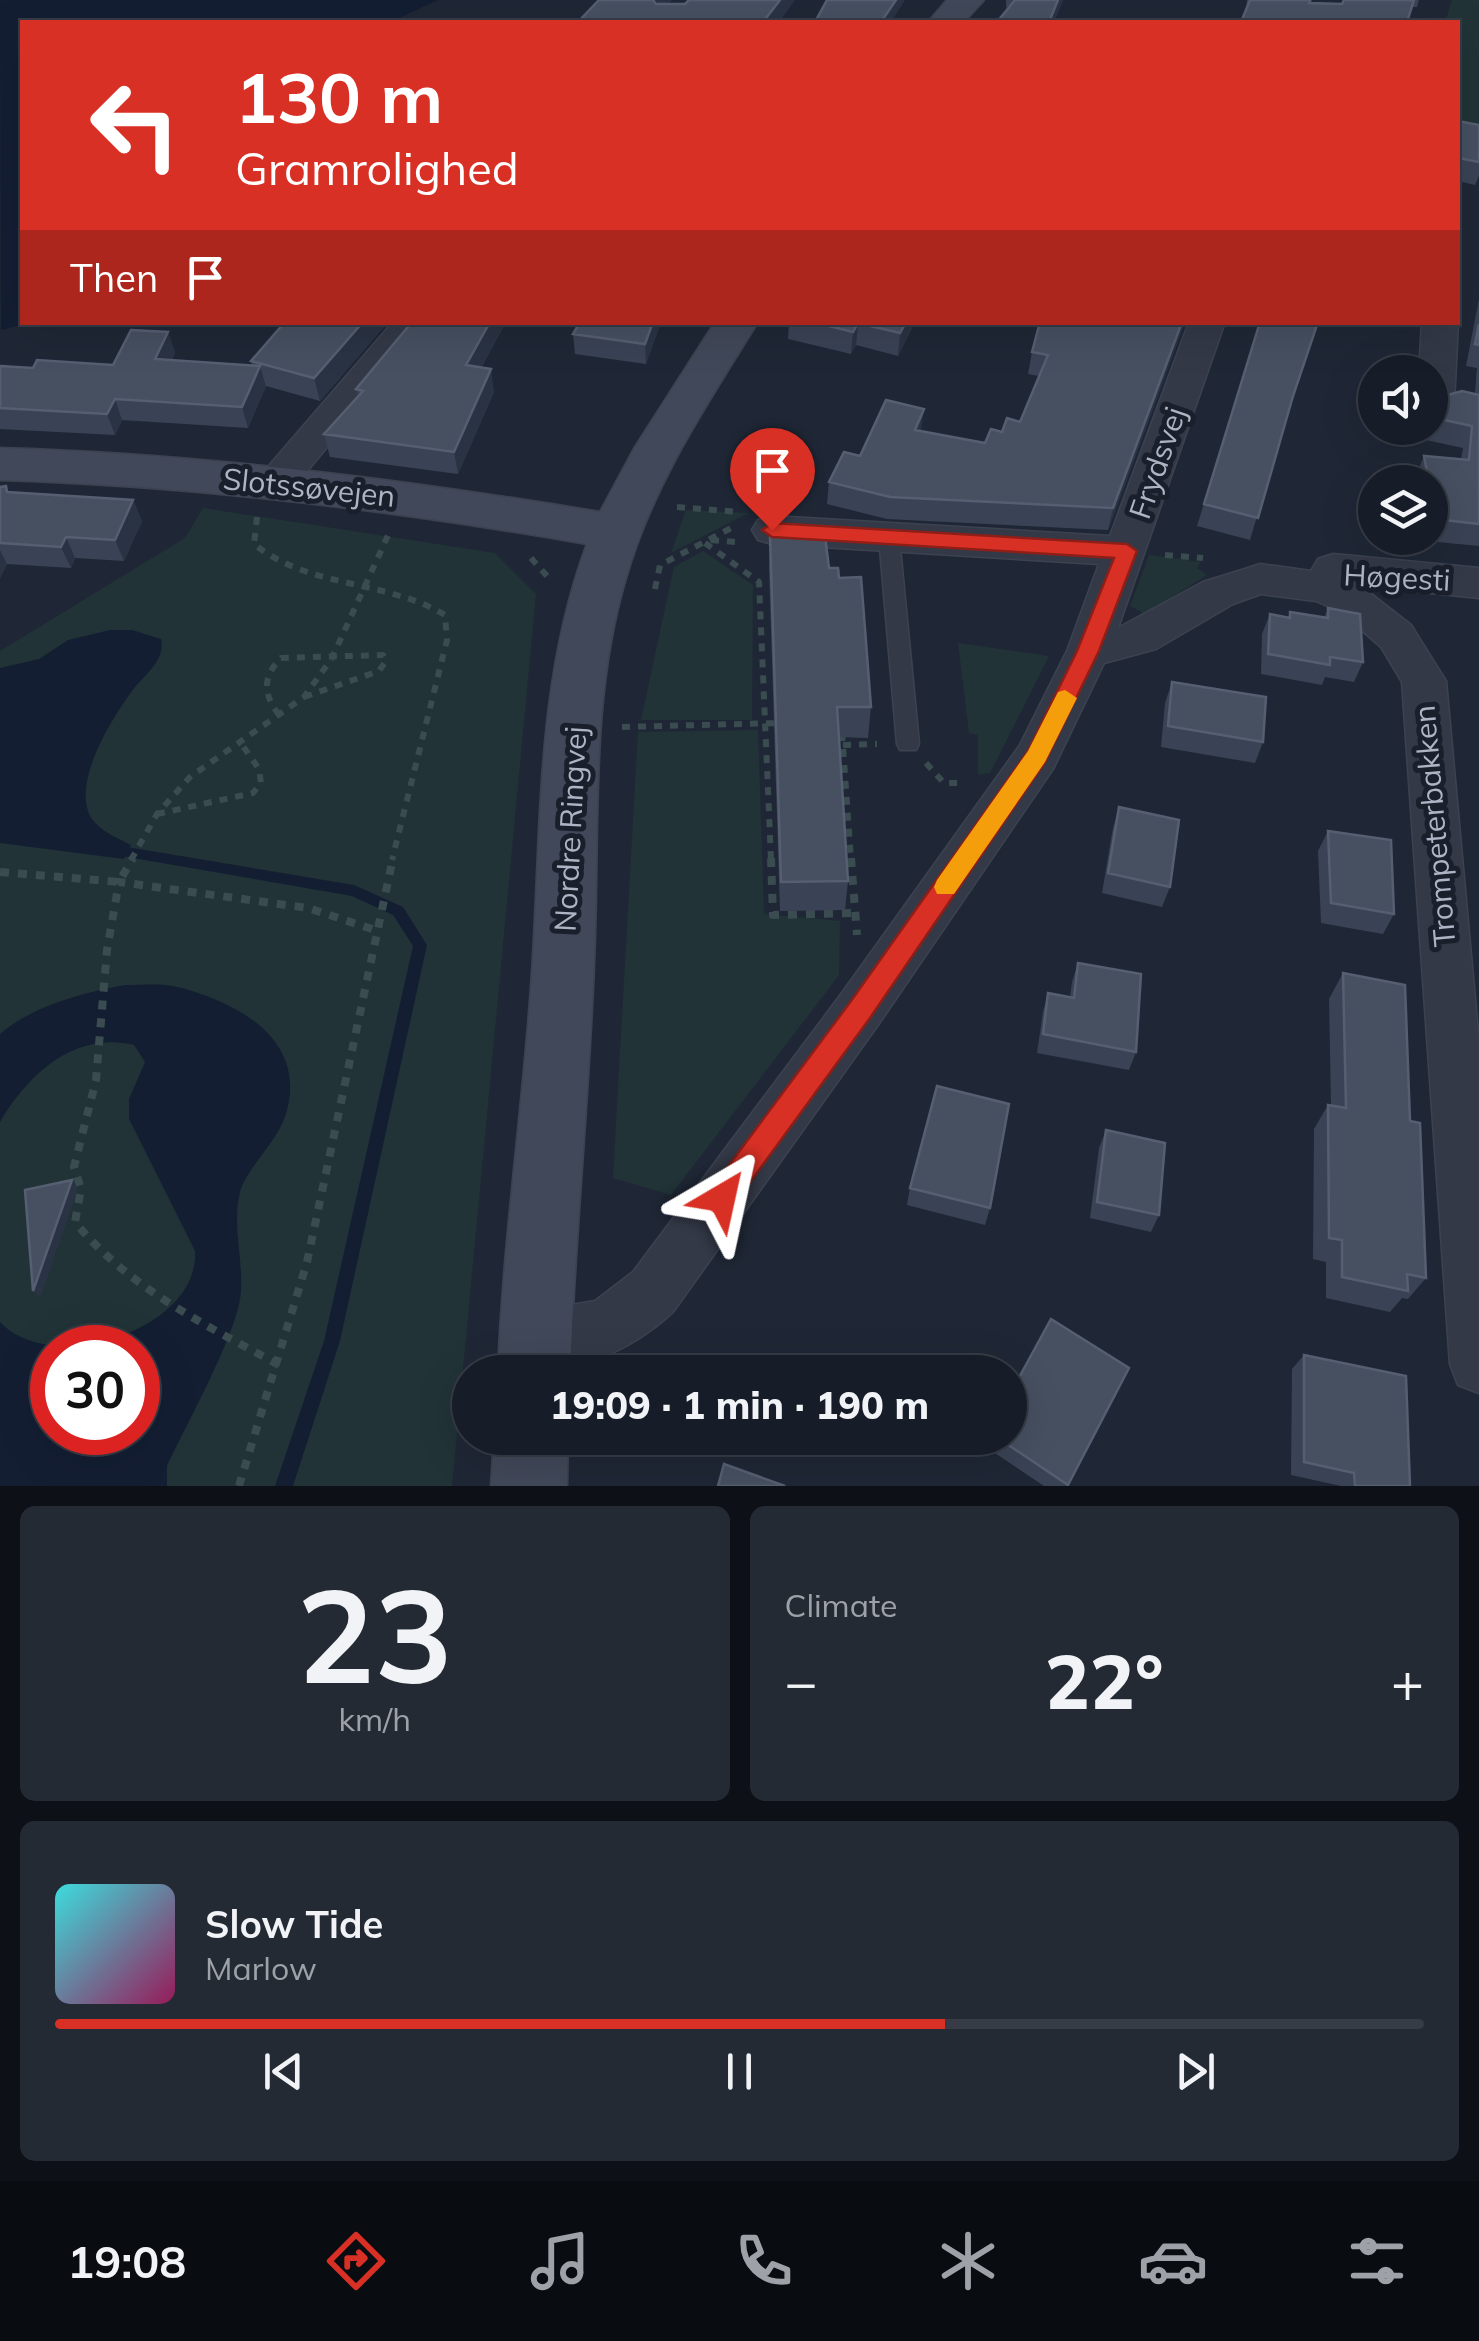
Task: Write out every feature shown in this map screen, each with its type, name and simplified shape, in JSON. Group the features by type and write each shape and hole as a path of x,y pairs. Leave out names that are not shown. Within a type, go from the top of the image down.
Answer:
{"main road":[{"path":"947,20 967,0"},
{"name":"Nordre Ringvej","path":"535,1355 564,962 576,728 598,586 622,518 684,402 735,325"},
{"name":"Slotssøvejen","path":"0,464 275,484 622,518"},
{"path":"529,1486 530,1455"}],"street":[{"path":"275,484 409,325"},
{"name":"Frydsvej","path":"538,1355 604,1330 653,1292 860,1010 1037,756 1088,651 1206,325"},
{"path":"1438,355 1440,325"},
{"path":"757,522 889,537 1127,551"},
{"name":"Høgesti","path":"1322,586 1334,569 1479,583"},
{"name":"Trompeterbakken","path":"1088,651 1140,638 1218,593 1260,580 1322,586 1356,601 1396,636 1424,681 1479,1364"}],"lane":[{"path":"889,537 908,744"}],"path":[{"path":"239,1486 307,1262 375,930 448,640 446,615 425,600 291,569 269,560 254,544 254,523 275,484"},
{"path":"622,518 757,522"},
{"path":"655,589 660,566 757,522"},
{"path":"304,698 332,658 386,540"},
{"path":"705,544 758,582 773,916 856,913"},
{"path":"526,554 547,576"},
{"path":"279,715 266,701 264,686 271,667 282,658 383,655 386,661 379,671 304,698 190,777 157,814 119,882 107,950 96,1080 74,1167 81,1190 75,1222 97,1254 130,1282 279,1364"},
{"path":"841,722 860,1010"},
{"path":"576,728 783,723"},
{"path":"157,814 253,794 261,783 260,769 240,742"},
{"path":"908,744 944,783 1017,784"},
{"path":"0,872 119,882 308,908 375,930"}],"shaded area":[{"path":"1452,0 1479,0 1479,142 1460,138 1460,20 1446,20"},
{"path":"203,508 495,553 536,594 464,1355 452,1355 452,1486 0,1486 0,651 185,538"},
{"path":"686,510 748,513 671,553"},
{"path":"703,551 753,585 752,720 641,720 674,567"},
{"path":"1149,555 1201,562 1197,568 1207,575 1145,614 1130,606"},
{"path":"958,643 1049,656 990,773 978,775 978,735 969,733"},
{"path":"758,730 764,914 840,921 839,975 671,1195 613,1178 638,732"}],"water":[{"path":"0,0 438,0 395,20 20,20 21,325 1,330"},
{"path":"110,630 132,630 161,639 162,647 153,667 114,718 89,771 87,805 92,819 131,845 124,859 0,843 0,668 39,659 68,640"},
{"path":"125,985 172,986 201,994 224,1003 263,1029 278,1046 287,1065 290,1088 286,1114 240,1192 238,1308 222,1353 167,1466 167,1486 0,1486 0,1322 30,1340 30,1455 160,1455 160,1325 145,1325 174,1303 190,1279 195,1251 129,1119 129,1099 145,1062 134,1045 112,1042 73,1050 40,1072 0,1122 0,1034 28,1015 76,996"}],"building":[{"path":"599,0 685,4 689,0 780,0 765,20 580,20"},
{"path":"827,0 896,0 882,20 816,20"},
{"path":"1015,0 1058,0 1050,20 999,20"},
{"path":"1250,0 1342,4 1344,0 1414,0 1408,20 1242,20"},
{"path":"1460,121 1479,125 1479,162 1460,158"},
{"path":"282,325 360,325 314,378 251,361"},
{"path":"409,325 488,325 466,365 491,369 454,452 324,434 363,391 356,389"},
{"path":"578,325 652,325 645,344 573,334"},
{"path":"825,325 857,325 853,332"},
{"path":"866,325 904,325 900,333"},
{"path":"1039,325 1181,325 1113,508 890,497 829,482 844,452 860,456 886,400 924,409 915,430 985,443 991,429 1002,432 1007,418 1020,422 1048,355 1032,352"},
{"path":"1259,325 1317,325 1258,518 1204,504"},
{"path":"131,330 168,332 155,359 260,366 242,407 115,399 107,414 0,408 0,366 33,368 37,360 113,365"},
{"path":"1462,391 1479,395 1479,524 1448,520 1448,465 1426,465 1424,456 1469,460 1472,426 1448,421 1448,395"},
{"path":"6,486 7,492 133,500 115,540 66,537 61,547 0,543 0,487"},
{"path":"770,536 825,536 829,568 838,568 839,578 861,577 871,707 837,707 848,881 781,882"},
{"path":"1328,608 1360,614 1363,662 1330,657 1330,665 1268,654 1270,614 1290,618 1290,612 1328,618"},
{"path":"1172,682 1266,697 1263,742 1168,726"},
{"path":"1119,807 1179,820 1170,887 1108,873"},
{"path":"1328,831 1391,840 1394,914 1331,903"},
{"path":"1078,963 1141,974 1136,1052 1043,1034 1048,993 1074,998"},
{"path":"1343,973 1405,985 1410,1121 1420,1123 1426,1278 1407,1274 1408,1291 1342,1277 1342,1240 1329,1238 1328,1105 1346,1108"},
{"path":"937,1086 1009,1104 990,1208 910,1188"},
{"path":"1106,1130 1165,1143 1159,1215 1097,1202"},
{"path":"72,1180 33,1291 25,1190"},
{"path":"1051,1319 1129,1368 1068,1485 1023,1455 1027,1455 1027,1363"},
{"path":"1304,1355 1406,1376 1410,1486 1355,1486 1354,1473 1304,1462"},
{"path":"724,1464 785,1486 718,1486"}],"waterway":[{"path":"127,852 354,891 398,911 420,945 332,1341 284,1486"}],"slow traffic":[{"path":"946,887 1037,756 1065,698"}],"route":[{"path":"722,1198 860,1010 1037,756 1088,651 1127,551 772,530"}]}
